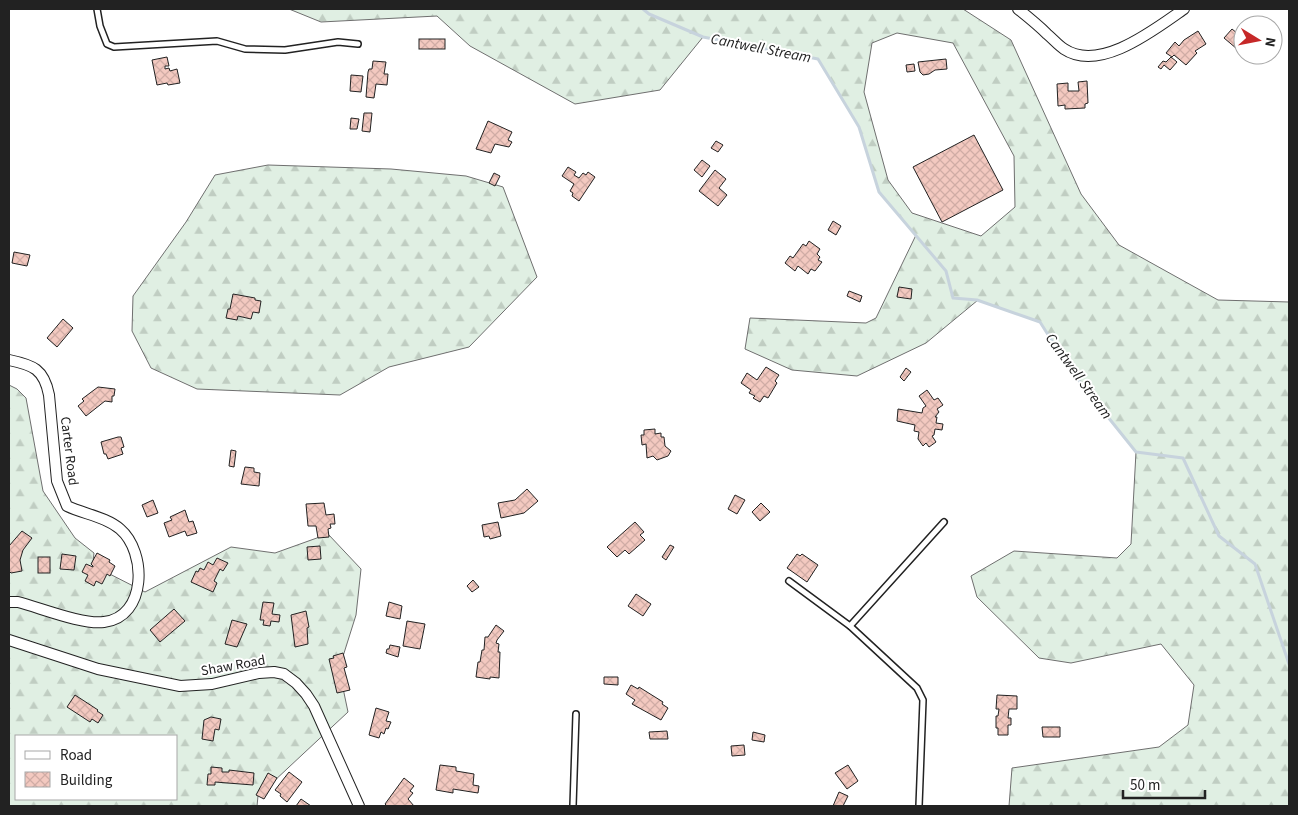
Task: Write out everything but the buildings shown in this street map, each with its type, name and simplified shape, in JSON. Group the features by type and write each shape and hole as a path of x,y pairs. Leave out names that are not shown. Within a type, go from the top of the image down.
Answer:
{"street":[{"path":"1018,9 1064,50 1081,56 1101,55 1118,50 1137,40 1184,9"},
{"name":"Carter Road","path":"9,360 24,363 39,371 46,382 49,395 57,481 67,506 103,519 119,528 130,539 137,553 139,583 134,598 127,610 116,620 104,623 77,619 18,602 9,602"},
{"name":"Shaw Road","path":"9,640 98,669 180,686 212,684 260,673 274,672 284,674 296,683 314,706 359,806"}],"lane":[{"path":"96,9 107,44 114,47 216,41 246,49 285,50 338,42 358,44"},
{"path":"850,626 944,522"},
{"path":"789,581 850,626 917,688 923,700 919,806"},
{"path":"573,806 576,714"}],"green space":[{"path":"289,9 963,9 1011,40 1081,194 1119,245 1218,300 1289,302 1289,806 1009,806 1012,768 1159,747 1188,725 1194,685 1161,644 1071,663 1039,658 977,597 971,576 1014,551 1117,558 1131,544 1136,452 1071,371 1040,322 978,300 926,343 857,376 792,370 745,349 750,318 866,323 876,318 916,235 879,192 859,127 818,59 703,37 660,90 575,104 470,46 437,16 321,22","holes":["897,33 953,43 1014,156 1015,207 981,236 912,213 888,180 864,92 872,43"]},
{"path":"268,165 391,169 466,176 503,187 537,277 469,347 389,367 340,395 197,389 151,368 132,331 133,296 186,222 215,175"},
{"path":"9,385 17,389 26,398 43,491 75,538 94,553 93,562 96,567 145,592 231,547 275,553 328,534 361,569 356,615 339,669 348,712 258,796 257,806 9,806"}],"waterway":[{"name":"Cantwell Stream","path":"643,9 649,14 703,37 818,59 859,127 879,192 946,271 953,298 977,300 1040,322 1071,371 1136,452 1183,458 1219,536 1255,564 1289,664"}]}
